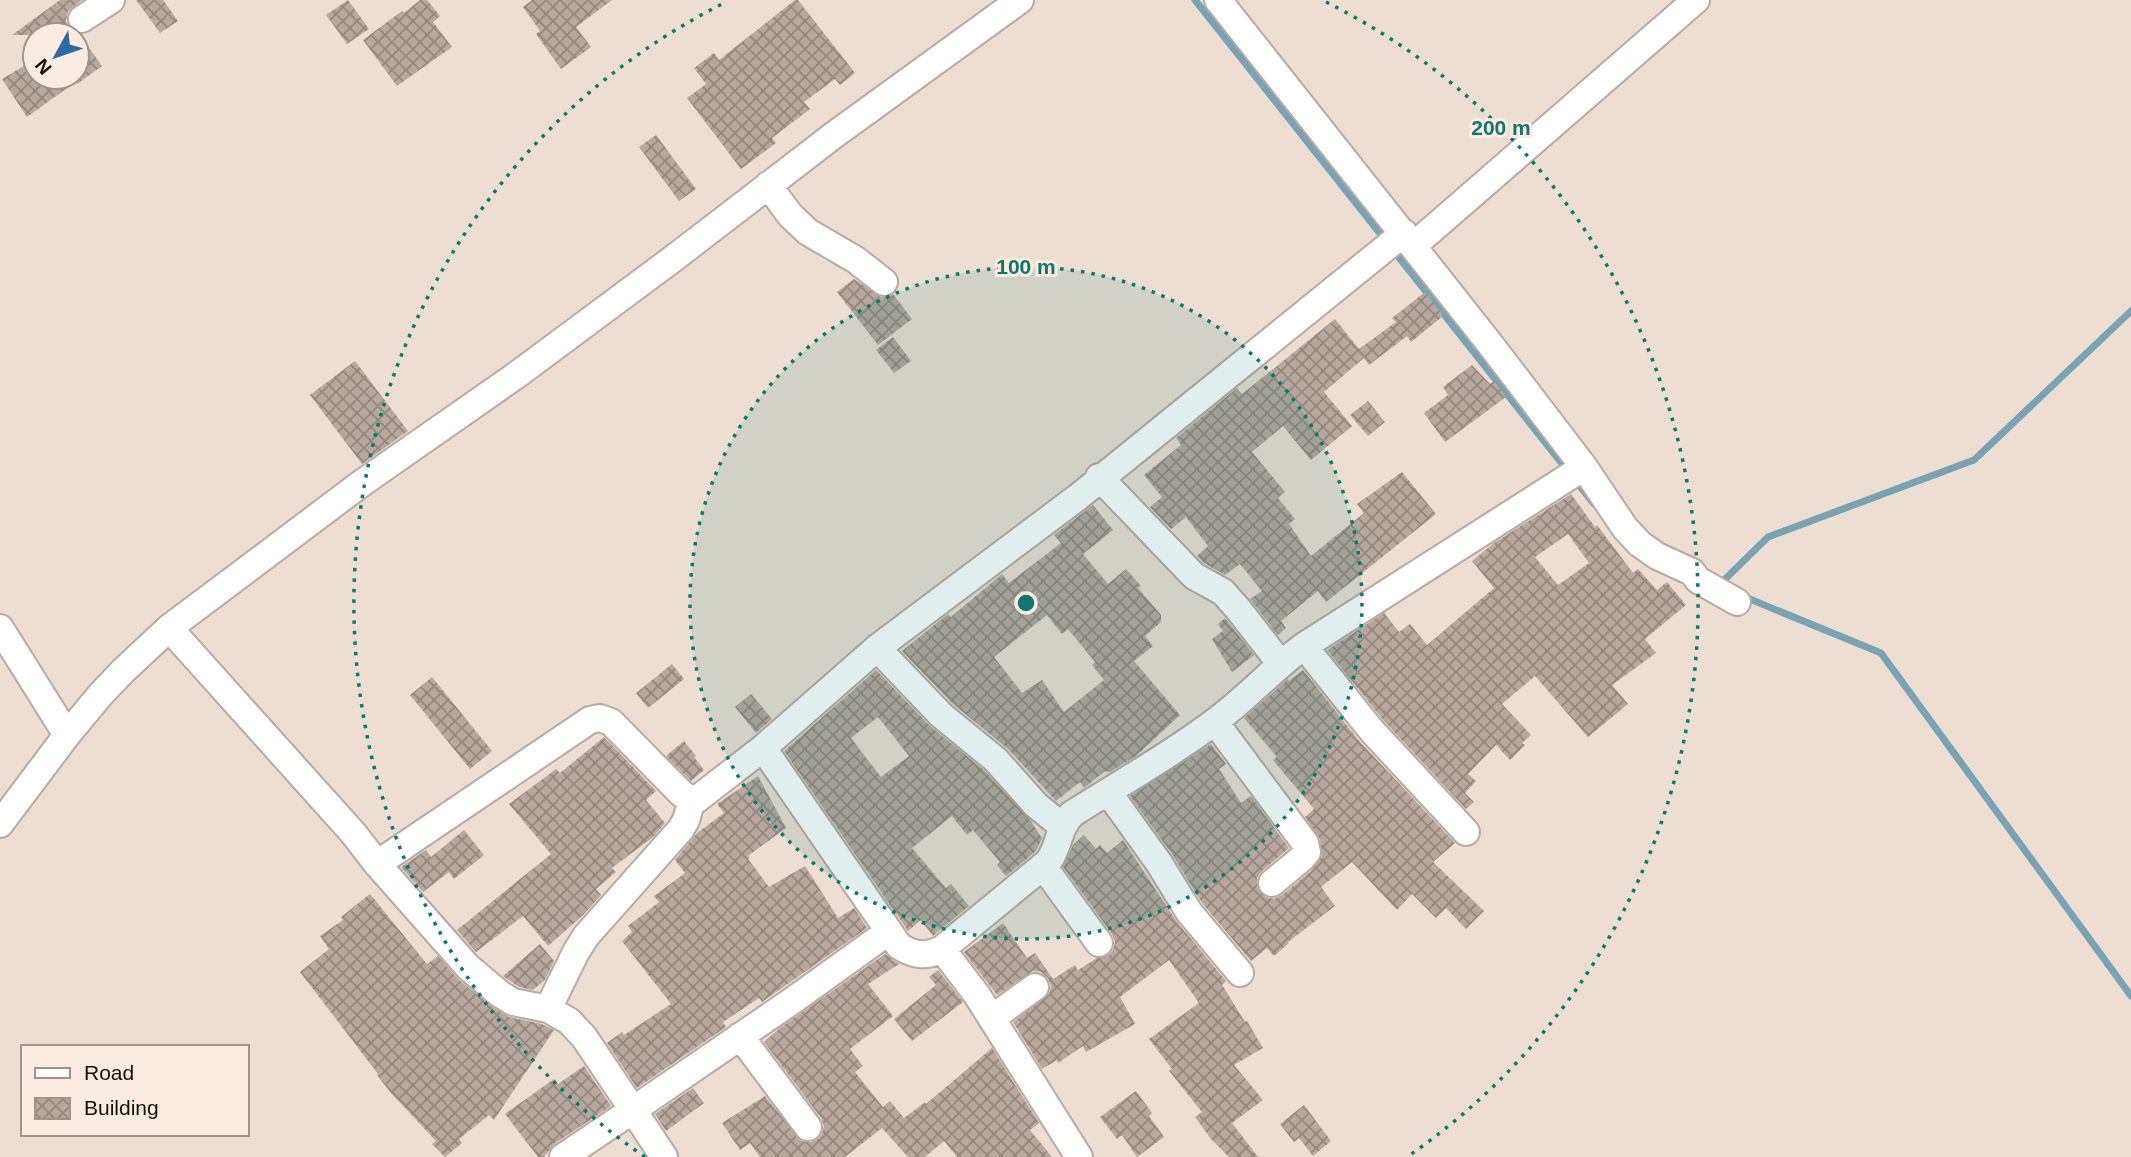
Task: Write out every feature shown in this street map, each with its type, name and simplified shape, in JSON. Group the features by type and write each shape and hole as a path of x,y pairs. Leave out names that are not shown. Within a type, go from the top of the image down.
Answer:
{"street":[{"path":"82,19 111,0"},
{"path":"0,824 67,735 123,671 169,628 362,483 530,365 768,185 1020,0"},
{"path":"1218,0 1575,473 1640,544 1657,556 1692,572 1698,580 1737,602"},
{"path":"377,864 590,720 600,718 611,722 681,794 692,800 701,797 763,748 877,648 1078,497 1099,477 1399,243 1696,0"},
{"path":"768,185 790,215 808,232 856,260 884,282"},
{"path":"763,748 899,946 910,953 921,955 942,949 1052,857 1062,826 1072,814 1168,756 1215,722 1280,663 1304,646 1575,473"},
{"path":"1099,477 1194,576 1223,592 1280,663"},
{"path":"0,628 67,735"},
{"path":"169,628 354,834 468,967 513,1002 548,1009 569,1021 584,1037 664,1157"},
{"path":"1304,646 1372,731 1466,832"},
{"path":"877,648 942,715 996,760 1036,805 1062,826"},
{"path":"1215,722 1305,843 1307,852 1272,883"},
{"path":"1108,793 1159,863 1189,912 1240,973"},
{"path":"548,1009 586,936 681,829 692,800"},
{"path":"1043,866 1099,943"},
{"path":"563,1157 888,932"},
{"path":"942,949 992,1017 1079,1157"},
{"path":"992,1017 1035,987"},
{"path":"740,1036 808,1127"}],"building":[{"path":"60,0 82,0 68,11 66,21 31,21"},
{"path":"136,0 163,0 178,21 160,33"},
{"path":"348,0 369,29 347,44 326,15"},
{"path":"420,0 427,0 440,16 433,22 452,47 397,86 363,40"},
{"path":"532,0 612,0 576,27 591,47 561,69 536,34 540,31 523,7"},
{"path":"798,0 855,73 840,85 835,79 804,102 810,109 772,138 776,143 741,169 687,98 706,84 694,68 714,53 719,60"},
{"path":"91,51 102,66 91,74"},
{"path":"21,68 21,91 63,91 27,117 2,79"},
{"path":"656,135 696,189 679,201 639,147"},
{"path":"854,279 881,297 893,294 912,319 878,345 837,292"},
{"path":"1425,292 1443,316 1411,342 1407,336 1369,365 1364,358 1324,392 1352,426 1311,460 1283,426 1252,452 1285,492 1278,498 1295,519 1289,524 1311,556 1364,513 1357,504 1402,472 1436,514 1326,602 1318,591 1281,621 1286,628 1278,635 1250,599 1262,591 1240,564 1225,575 1204,563 1197,556 1208,546 1186,517 1171,529 1150,507 1162,497 1144,475 1181,445 1176,438 1237,388 1242,394 1335,319 1359,349 1396,322 1392,318"},
{"path":"893,337 911,361 894,373 876,350"},
{"path":"355,361 408,431 362,464 310,395"},
{"path":"1472,365 1490,384 1494,381 1506,397 1445,442 1424,413 1448,395 1443,387"},
{"path":"1368,401 1385,422 1368,436 1350,415"},
{"path":"1571,494 1633,573 1638,569 1657,590 1667,582 1686,605 1645,639 1656,653 1612,685 1628,704 1588,737 1535,676 1502,704 1531,735 1510,760 1496,745 1468,774 1476,781 1465,793 1474,802 1466,809 1384,721 1327,650 1384,613 1399,632 1410,624 1427,645 1494,588 1472,561 1494,543","holes":["1568,534 1589,563 1558,585 1535,557"]},
{"path":"1093,505 1113,530 1083,554 1108,584 1126,569 1161,615 1161,622 1145,636 1153,646 1134,661 1180,715 1136,756 1110,772 1105,771 1084,788 1080,782 1056,801 1008,749 952,703 902,651 948,614 951,617 1002,574 1009,583 1061,543 1054,535","holes":["1047,615 1062,634 1068,629 1095,662 1092,665 1104,680 1064,712 1042,680 1022,693 994,657"]},
{"path":"1225,618 1254,655 1232,672 1212,639 1223,631 1218,624"},
{"path":"672,664 684,679 648,708 636,693"},
{"path":"876,670 930,726 985,771 1030,820 1042,838 1036,851 1006,876 997,865 1000,862 973,830 967,835 952,816 912,848 946,888 951,884 969,906 933,936 921,920 908,931 784,751","holes":["878,717 909,756 881,777 851,738"]},
{"path":"1303,670 1360,742 1455,843 1433,862 1484,911 1466,929 1446,908 1436,918 1412,894 1397,910 1352,862 1321,887 1335,906 1274,956 1267,948 1251,961 1202,903 1172,854 1130,796 1211,744 1226,764 1219,769 1241,803 1251,796 1289,848 1257,878 1257,886 1266,897 1274,899 1282,895 1311,871 1322,856 1320,839 1305,817 1314,809 1273,760 1277,757 1244,718 1288,679 1289,681"},
{"path":"432,677 492,751 470,769 410,695"},
{"path":"751,694 772,719 756,733 735,707"},
{"path":"604,737 656,791 646,800 665,823 653,837 612,868 616,872 596,889 601,895 548,946 523,916 476,952 457,930 551,854 509,804 556,769 560,773"},
{"path":"684,741 704,770 691,781 666,756"},
{"path":"758,776 786,828 748,856 748,859 769,887 805,866 838,918 854,908 867,928 762,1002 759,998 723,1022 726,1027 637,1088 607,1043 671,1004 622,941 632,932 628,926 659,902 654,896 685,873 675,860 697,833 724,813 717,804"},
{"path":"464,830 484,855 454,879 449,872 423,892 401,867 426,850 431,857"},
{"path":"1084,835 1096,849 1100,845 1107,853 1123,840 1177,922 1226,981 1222,985 1263,1048 1234,1065 1263,1100 1232,1123 1258,1157 1229,1157 1211,1139 1195,1117 1202,1112 1169,1071 1172,1069 1149,1039 1199,1003 1169,960 1120,997 1135,1024 1086,1052 1083,1046 1058,1063 1057,1060 1042,1069 1013,1022 1049,994 1051,986 1048,978 1041,972 1033,971 997,995 964,952 1003,923 1027,958 1035,953 1053,979 1075,965 1078,970 1097,958 1109,955 1115,942 1112,934 1063,867 1073,845"},
{"path":"370,894 427,964 438,956 458,979 492,1007 509,1017 542,1024 554,1030 494,1120 489,1115 459,1139 462,1143 445,1157 432,1144 436,1141 390,1092 300,972 329,949 320,936 343,920 341,917"},
{"path":"540,944 554,961 545,980 533,990 519,987 503,976"},
{"path":"885,954 899,964 868,984 893,1016 850,1049 863,1066 855,1072 883,1107 890,1101 904,1118 925,1102 926,1104 992,1048 1039,1123 1030,1130 1052,1157 957,1157 944,1141 925,1157 908,1157 882,1128 845,1157 760,1157 750,1143 740,1150 722,1123 765,1096 801,1141 811,1142 822,1134 824,1126 821,1118 764,1042"},
{"path":"938,970 963,1002 912,1041 894,1019 936,985 929,977"},
{"path":"584,1066 611,1106 554,1144 544,1157 538,1157 505,1114 554,1079 558,1084"},
{"path":"693,1088 704,1103 666,1131 655,1114"},
{"path":"1136,1091 1152,1113 1149,1116 1164,1137 1137,1157 1122,1135 1117,1139 1100,1117"},
{"path":"1304,1105 1331,1141 1313,1156 1299,1138 1294,1142 1280,1124"}],"waterway":[{"path":"1195,0 1386,241"},
{"path":"1393,250 1594,504"},
{"path":"1719,585 1768,537 1974,460 2131,311"},
{"path":"1740,595 1881,653 2131,996"}]}
